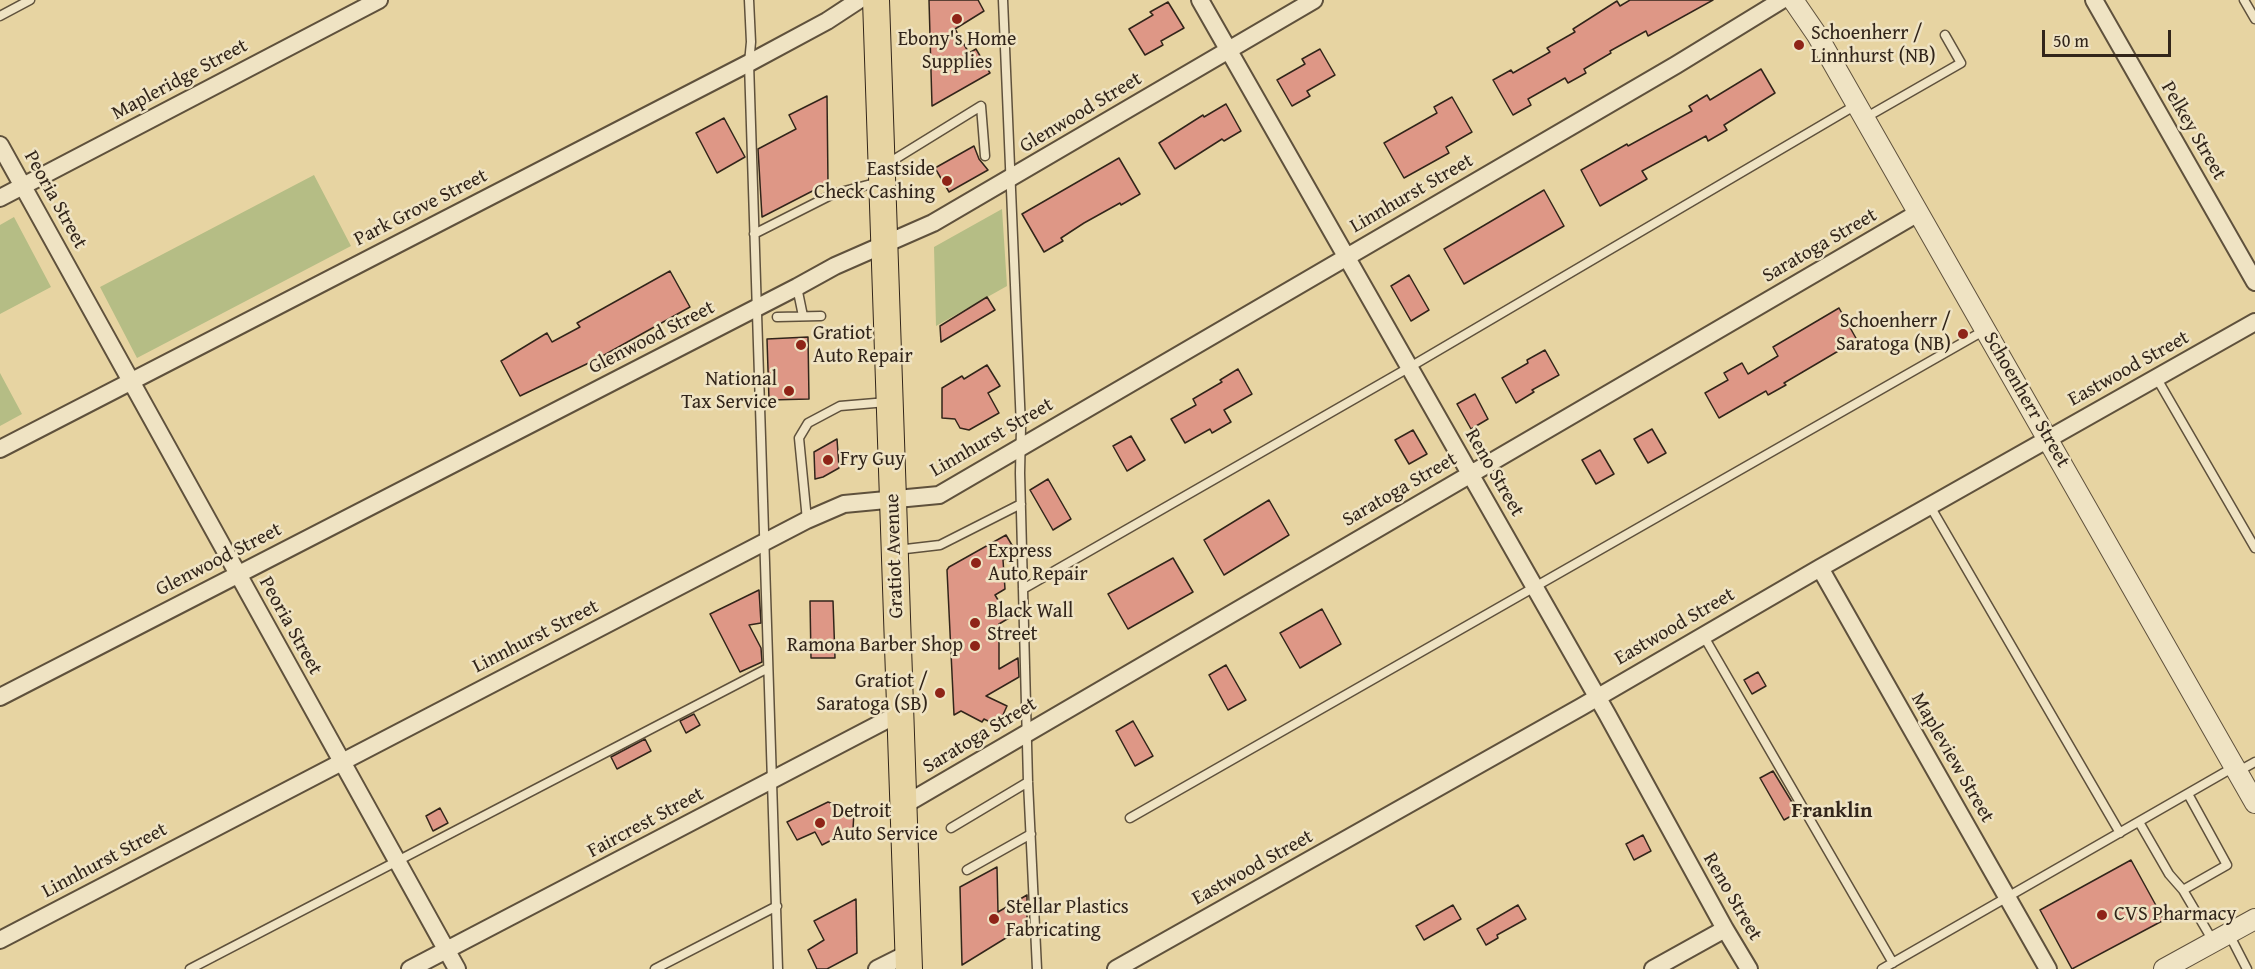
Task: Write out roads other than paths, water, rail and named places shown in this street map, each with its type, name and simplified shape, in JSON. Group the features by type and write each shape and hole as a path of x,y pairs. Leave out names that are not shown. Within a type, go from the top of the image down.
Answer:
{"main road":[{"name":"Gratiot Avenue","path":"876,0 909,961"}],"street":[{"name":"Mapleridge Street","path":"0,198 379,0"},
{"name":"Park Grove Street","path":"0,449 749,63 827,21 859,0"},
{"name":"Reno Street","path":"1200,0 1597,697 1749,969"},
{"name":"Glenwood Street","path":"0,697 797,288 835,266 930,225 1314,0"},
{"name":"Linnhurst Street","path":"0,940 807,520 844,504 939,495 1676,65 1782,0"},
{"name":"Schoenherr Street","path":"1793,0 1817,34 2255,803"},
{"name":"Pelkey Street","path":"2094,0 2255,282"},
{"name":"Peoria Street","path":"0,145 457,969"},
{"name":"Saratoga Street","path":"904,805 1918,213"},
{"name":"Eastwood Street","path":"1116,969 1597,697 2047,438 2255,322"},
{"name":"Mapleview Street","path":"1820,568 2048,969"},
{"name":"Faircrest Street","path":"410,969 900,713"},
{"path":"2164,969 2255,919"},
{"path":"1653,969 1725,929"},
{"path":"877,969 909,961"}],"lane":[{"path":"0,16 30,0"},
{"path":"749,0 754,234 778,969"},
{"path":"1003,0 1037,969"},
{"path":"2244,0 2255,19"},
{"path":"1023,589 1861,111 1961,63 1945,35"},
{"path":"754,234 833,194 882,174 981,106 985,156"},
{"path":"797,288 803,316"},
{"path":"777,317 821,316"},
{"path":"1130,818 1985,330"},
{"path":"2156,377 2255,548"},
{"path":"807,520 799,438 808,423 840,406 890,402"},
{"path":"895,550 940,545 1021,504"},
{"path":"1929,506 2120,833"},
{"path":"1703,635 1893,963"},
{"path":"189,969 768,668"},
{"path":"1882,969 2188,794 2236,769 2255,762"},
{"path":"951,828 1029,782"},
{"path":"2183,890 2228,865 2188,794"},
{"path":"2139,822 2169,874 2248,969 2255,965"},
{"path":"967,870 1031,834"},
{"path":"655,969 777,906"}],"place":[{"name":"Ebony's Home Supplies","path":"957,19"},
{"name":"Schoenherr / Linnhurst (NB)","path":"1799,45"},
{"name":"Eastside Check Cashing","path":"947,181"},
{"name":"Schoenherr / Saratoga (NB)","path":"1963,334"},
{"name":"Gratiot Auto Repair","path":"801,345"},
{"name":"National Tax Service","path":"789,391"},
{"name":"Fry Guy","path":"828,460"},
{"name":"Express Auto Repair","path":"976,563"},
{"name":"Black Wall Street","path":"975,623"},
{"name":"Ramona Barber Shop","path":"975,646"},
{"name":"Gratiot / Saratoga (SB)","path":"940,693"},
{"name":"Detroit Auto Service","path":"820,823"},
{"name":"CVS Pharmacy","path":"2102,915"},
{"name":"Stellar Plastics Fabricating","path":"994,919"}],"district":[{"name":"Franklin","path":"1832,812"}]}
